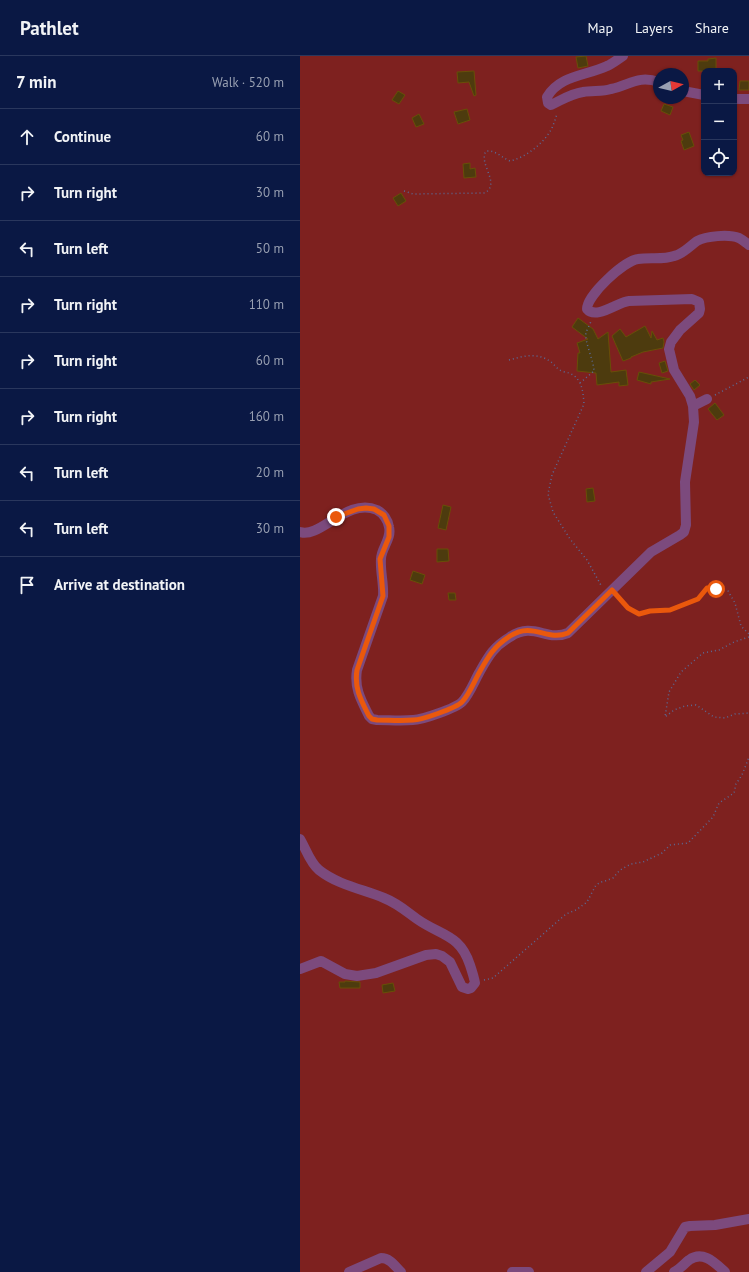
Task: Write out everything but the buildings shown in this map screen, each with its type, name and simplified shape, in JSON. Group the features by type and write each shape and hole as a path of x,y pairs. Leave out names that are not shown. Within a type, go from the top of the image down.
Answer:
{"street":[{"path":"623,56 605,67 572,77 561,83 547,97 549,104 553,104 568,96 583,92 612,89 640,79 653,80"},
{"path":"689,92 701,94"},
{"path":"737,99 749,99"},
{"path":"300,532 313,532 336,517 358,509 374,509 384,515 390,532 380,559 383,596 357,670 357,690 369,716 372,719 377,720 414,720 458,705 466,696 489,655 498,645 510,636 522,630 534,631 554,636 560,636 568,633 651,552 676,539 685,529 687,522 685,482 694,422 694,406 690,396 674,370 669,349 671,342 680,330 698,313 700,309 699,302 692,299 629,301 621,302 599,312 591,312 587,308 587,305 594,293 622,266 632,260 679,255 697,241 708,237 736,237 740,238 749,245"},
{"path":"694,406 707,399"},
{"path":"300,839 313,863 321,872 341,884 393,902 416,919 451,937 460,945 468,958 475,983 468,989 462,987 450,962 442,956 436,954 426,955 376,973 357,976 345,974 321,961 300,969"},
{"path":"646,1272 670,1252 685,1227 715,1225 749,1219"},
{"path":"674,1272 691,1259 699,1256 708,1258 725,1272"},
{"path":"350,1272 381,1258 385,1258 401,1272"},
{"path":"512,1272 529,1272"}],"path":[{"path":"404,191 414,194 485,193 489,190 491,185 484,160 484,154 486,151 490,150 496,152 510,161 516,160 537,146 545,138 552,127 558,110 558,101"},
{"path":"580,383 594,371 594,364 585,337 591,323 591,312"},
{"path":"509,360 525,356 540,356 550,361 560,371 570,373 578,379 580,383 583,392 584,404 552,475 548,494 553,512 609,593 628,608 639,614 650,611 670,610 698,599 707,588 728,591 735,604 741,626 749,634"},
{"path":"707,399 749,377"},
{"path":"749,638 734,642 719,650 703,653 681,672 669,692 665,717 674,710 690,705 696,705 714,717 725,718 735,714 749,713"},
{"path":"475,983 493,978 566,914 576,910 587,902 596,885 613,878 620,870 631,864 643,862 662,853 670,845 688,843 713,817 719,803 734,793 736,784 742,775 749,757"}],"shaded area":[{"path":"300,56 749,56 749,1272 300,1272"}],"route":[{"path":"336,517 358,509 374,509 384,515 389,526 389,537 380,559 384,589 383,596 357,670 356,679 357,690 369,716 372,719 377,720 414,720 458,705 466,696 493,649 510,636 522,630 534,631 554,636 564,635 573,629 612,590 628,608 639,614 650,611 670,610 698,599 707,588 716,589"}]}
